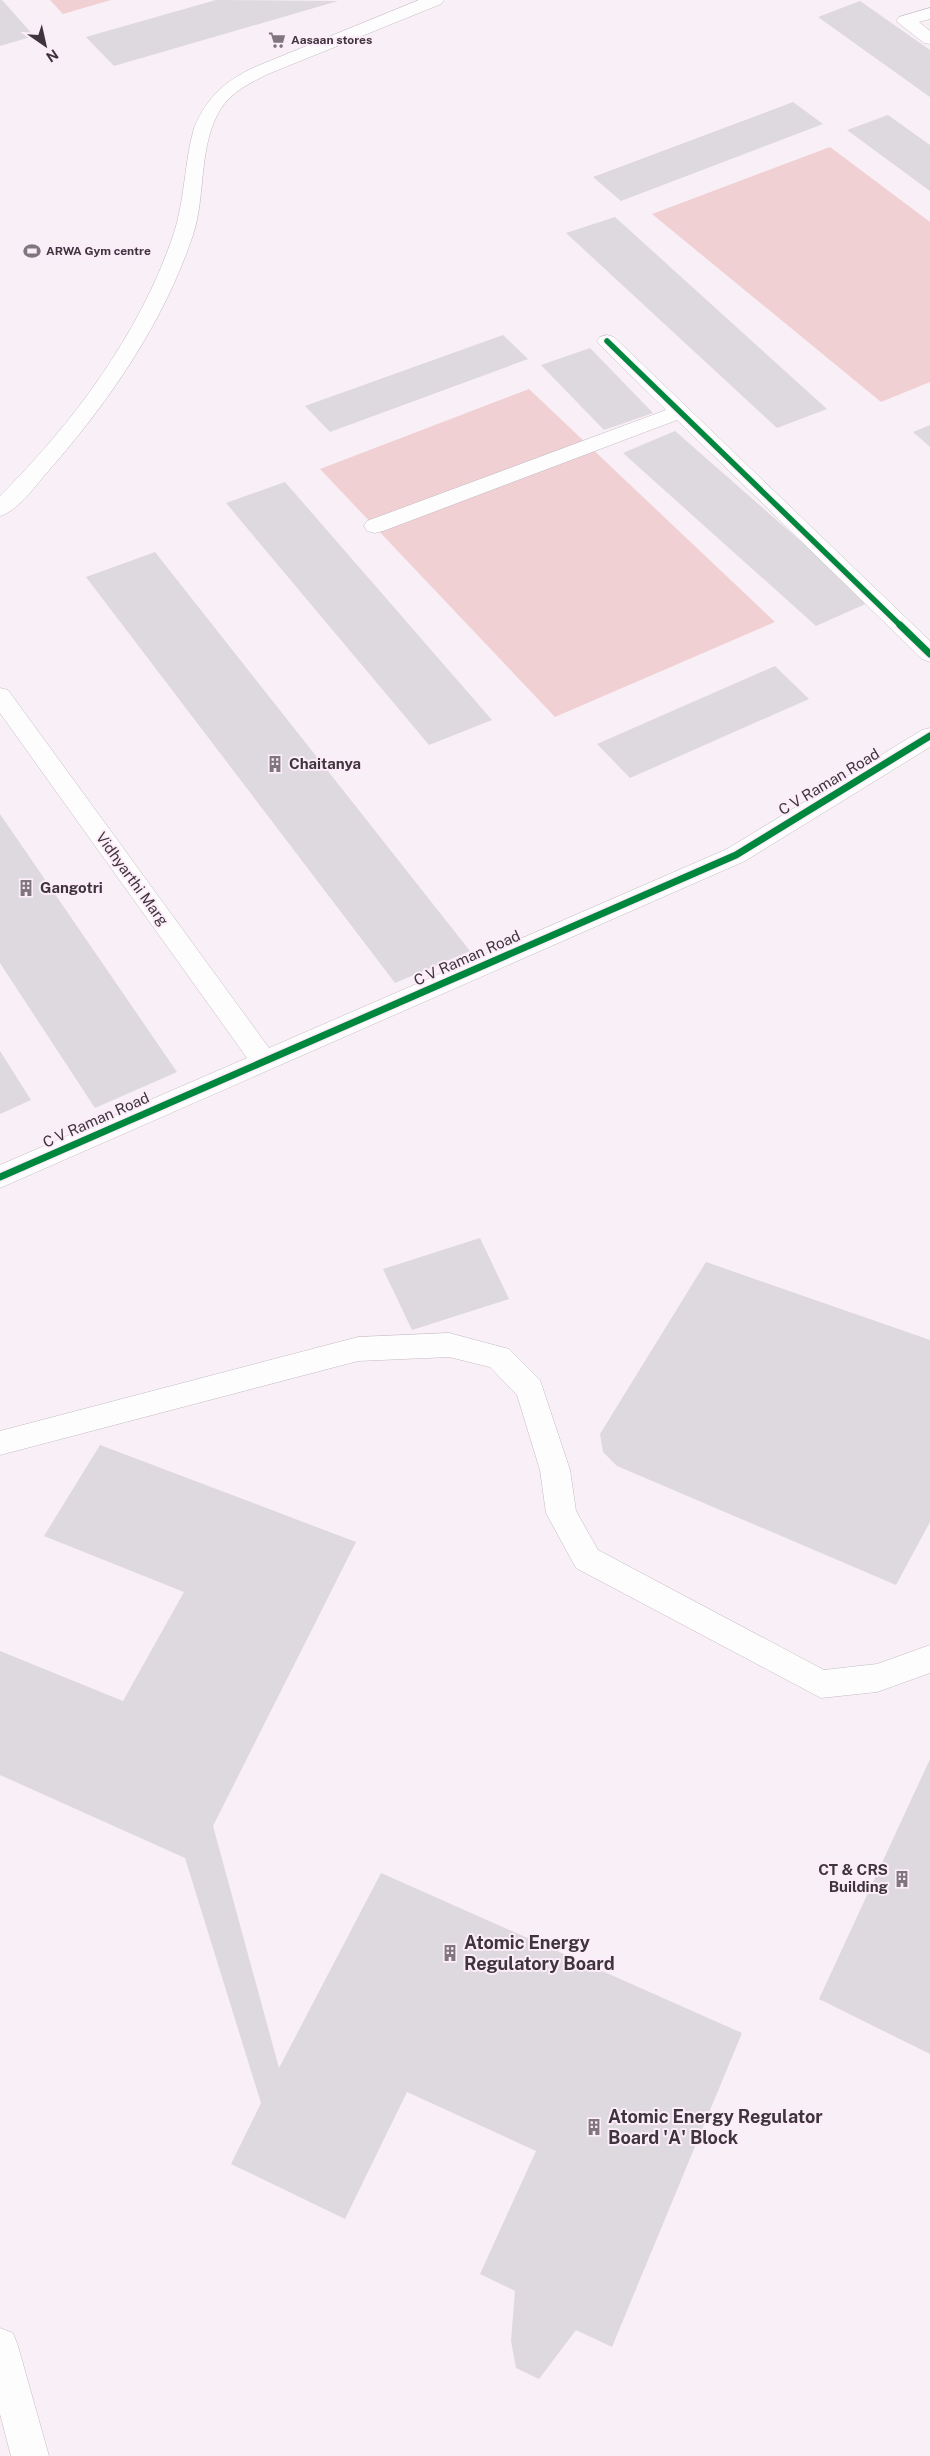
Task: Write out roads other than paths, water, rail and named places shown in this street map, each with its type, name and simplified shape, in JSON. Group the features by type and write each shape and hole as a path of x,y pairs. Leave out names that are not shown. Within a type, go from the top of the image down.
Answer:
{"street":[{"path":"0,509 28,482 94,399 154,308 184,234 203,126 219,97 254,74 435,0"},
{"path":"930,12 905,20 930,39"},
{"path":"607,342 930,654"},
{"path":"375,526 680,412"},
{"name":"Vidhyarthi Marg","path":"0,696 264,1062"},
{"name":"C V Raman Road","path":"0,1177 736,855 930,736"},
{"path":"0,1443 358,1349 449,1345 499,1357 530,1389 555,1470 560,1513 586,1559 821,1684 877,1678 930,1659"},
{"path":"0,2346 30,2456"}],"place":[{"name":"Aasaan stores","path":"277,40"},
{"name":"ARWA Gym centre","path":"32,251"},
{"name":"Chaitanya","path":"275,764"},
{"name":"Gangotri","path":"26,888"},
{"name":"CT & CRS Building","path":"902,1879"},
{"name":"Atomic Energy Regulatory Board","path":"450,1953"},
{"name":"Atomic Energy Regulator Board 'A' Block","path":"594,2127"}]}
